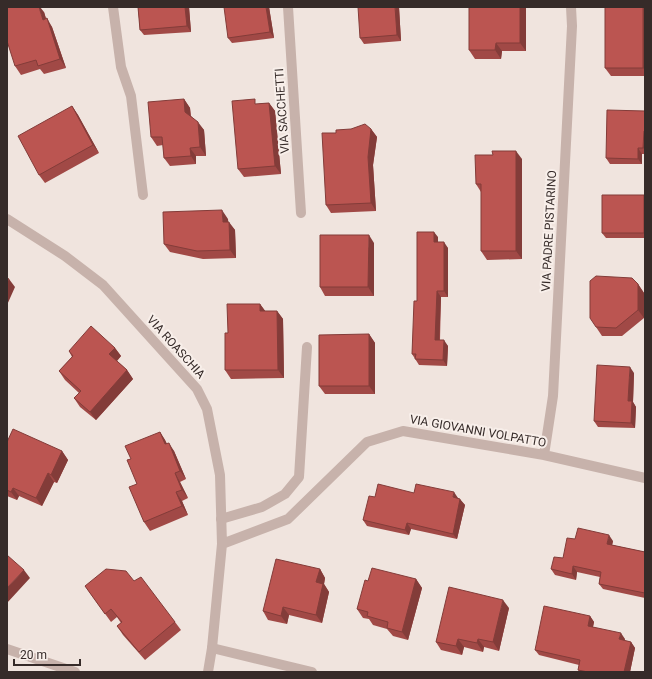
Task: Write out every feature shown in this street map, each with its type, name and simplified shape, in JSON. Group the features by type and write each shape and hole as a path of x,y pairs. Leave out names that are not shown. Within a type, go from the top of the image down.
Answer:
{"street":[{"path":"113,7 121,67 132,96 143,195"},
{"name":"VIA SACCHETTI","path":"288,7 301,212"},
{"name":"VIA PADRE PISTARINO","path":"544,455 553,396 572,26 571,7"},
{"name":"VIA ROASCHIA","path":"7,219 65,256 103,285 197,389 207,409 220,476 222,544 212,648 208,672"},
{"path":"221,518 262,507 285,494 298,477 307,347"},
{"name":"VIA GIOVANNI VOLPATTO","path":"222,544 288,518 367,442 403,431 544,455 645,478"},
{"path":"212,648 312,672"},
{"path":"7,649 75,672"}],"building":[{"path":"7,7 39,7 43,20 47,18 60,59 38,66 36,60 15,66 7,41"},
{"path":"138,7 185,7 187,26 140,30"},
{"path":"224,7 266,7 270,32 228,38"},
{"path":"358,7 395,7 397,35 360,38"},
{"path":"469,7 520,7 520,43 496,43 495,50 469,50"},
{"path":"605,7 643,7 643,68 605,68"},
{"path":"184,99 185,112 198,122 200,147 190,148 191,156 164,158 162,137 151,137 148,102"},
{"path":"255,99 255,104 269,103 275,166 238,169 232,101"},
{"path":"72,106 93,145 39,175 18,136"},
{"path":"607,110 645,111 643,148 638,148 638,159 606,158"},
{"path":"365,124 371,129 368,157 371,203 326,205 322,133 336,133 336,130 351,129"},
{"path":"492,151 516,151 516,251 481,251 481,184 476,184 475,155 493,155"},
{"path":"602,195 644,195 644,233 602,233"},
{"path":"222,210 223,222 229,222 230,250 197,251 164,244 163,212"},
{"path":"417,232 434,232 434,242 444,242 444,291 437,291 435,340 444,340 443,360 415,359 416,354 412,354 414,301 417,301"},
{"path":"320,235 369,235 368,287 320,287"},
{"path":"596,276 632,278 638,284 638,310 616,328 596,327 590,318 590,281"},
{"path":"227,304 260,304 260,311 277,311 278,370 225,370 225,333 228,333"},
{"path":"91,326 115,348 109,354 127,370 90,412 74,398 81,391 59,371 73,356 69,351"},
{"path":"369,334 369,386 319,386 319,335"},
{"path":"597,365 630,367 628,401 632,401 631,423 594,421"},
{"path":"13,429 62,451 51,475 48,473 36,498 13,488 11,492 7,490 7,442"},
{"path":"160,432 165,444 169,443 180,471 175,473 182,490 176,492 182,506 144,522 129,487 137,484 127,460 131,459 125,446"},
{"path":"378,484 414,493 416,484 454,492 453,497 460,499 453,534 407,523 405,530 363,520 369,496 375,497"},
{"path":"578,528 609,535 607,544 645,552 645,593 599,584 601,572 573,566 572,574 551,569 554,557 563,558 567,538 575,539"},
{"path":"7,555 24,570 7,588"},
{"path":"276,559 320,569 316,582 323,584 316,615 283,607 281,616 263,611"},
{"path":"372,568 416,579 402,632 387,628 388,622 367,616 368,612 357,609 365,580 368,581"},
{"path":"106,569 126,571 134,581 141,577 175,622 139,652 117,626 122,622 111,609 105,614 85,586"},
{"path":"449,587 503,600 493,642 478,639 477,643 458,639 456,646 436,642"},
{"path":"544,606 590,616 588,626 621,633 619,639 631,642 624,672 588,672 578,670 580,660 535,650"}]}
